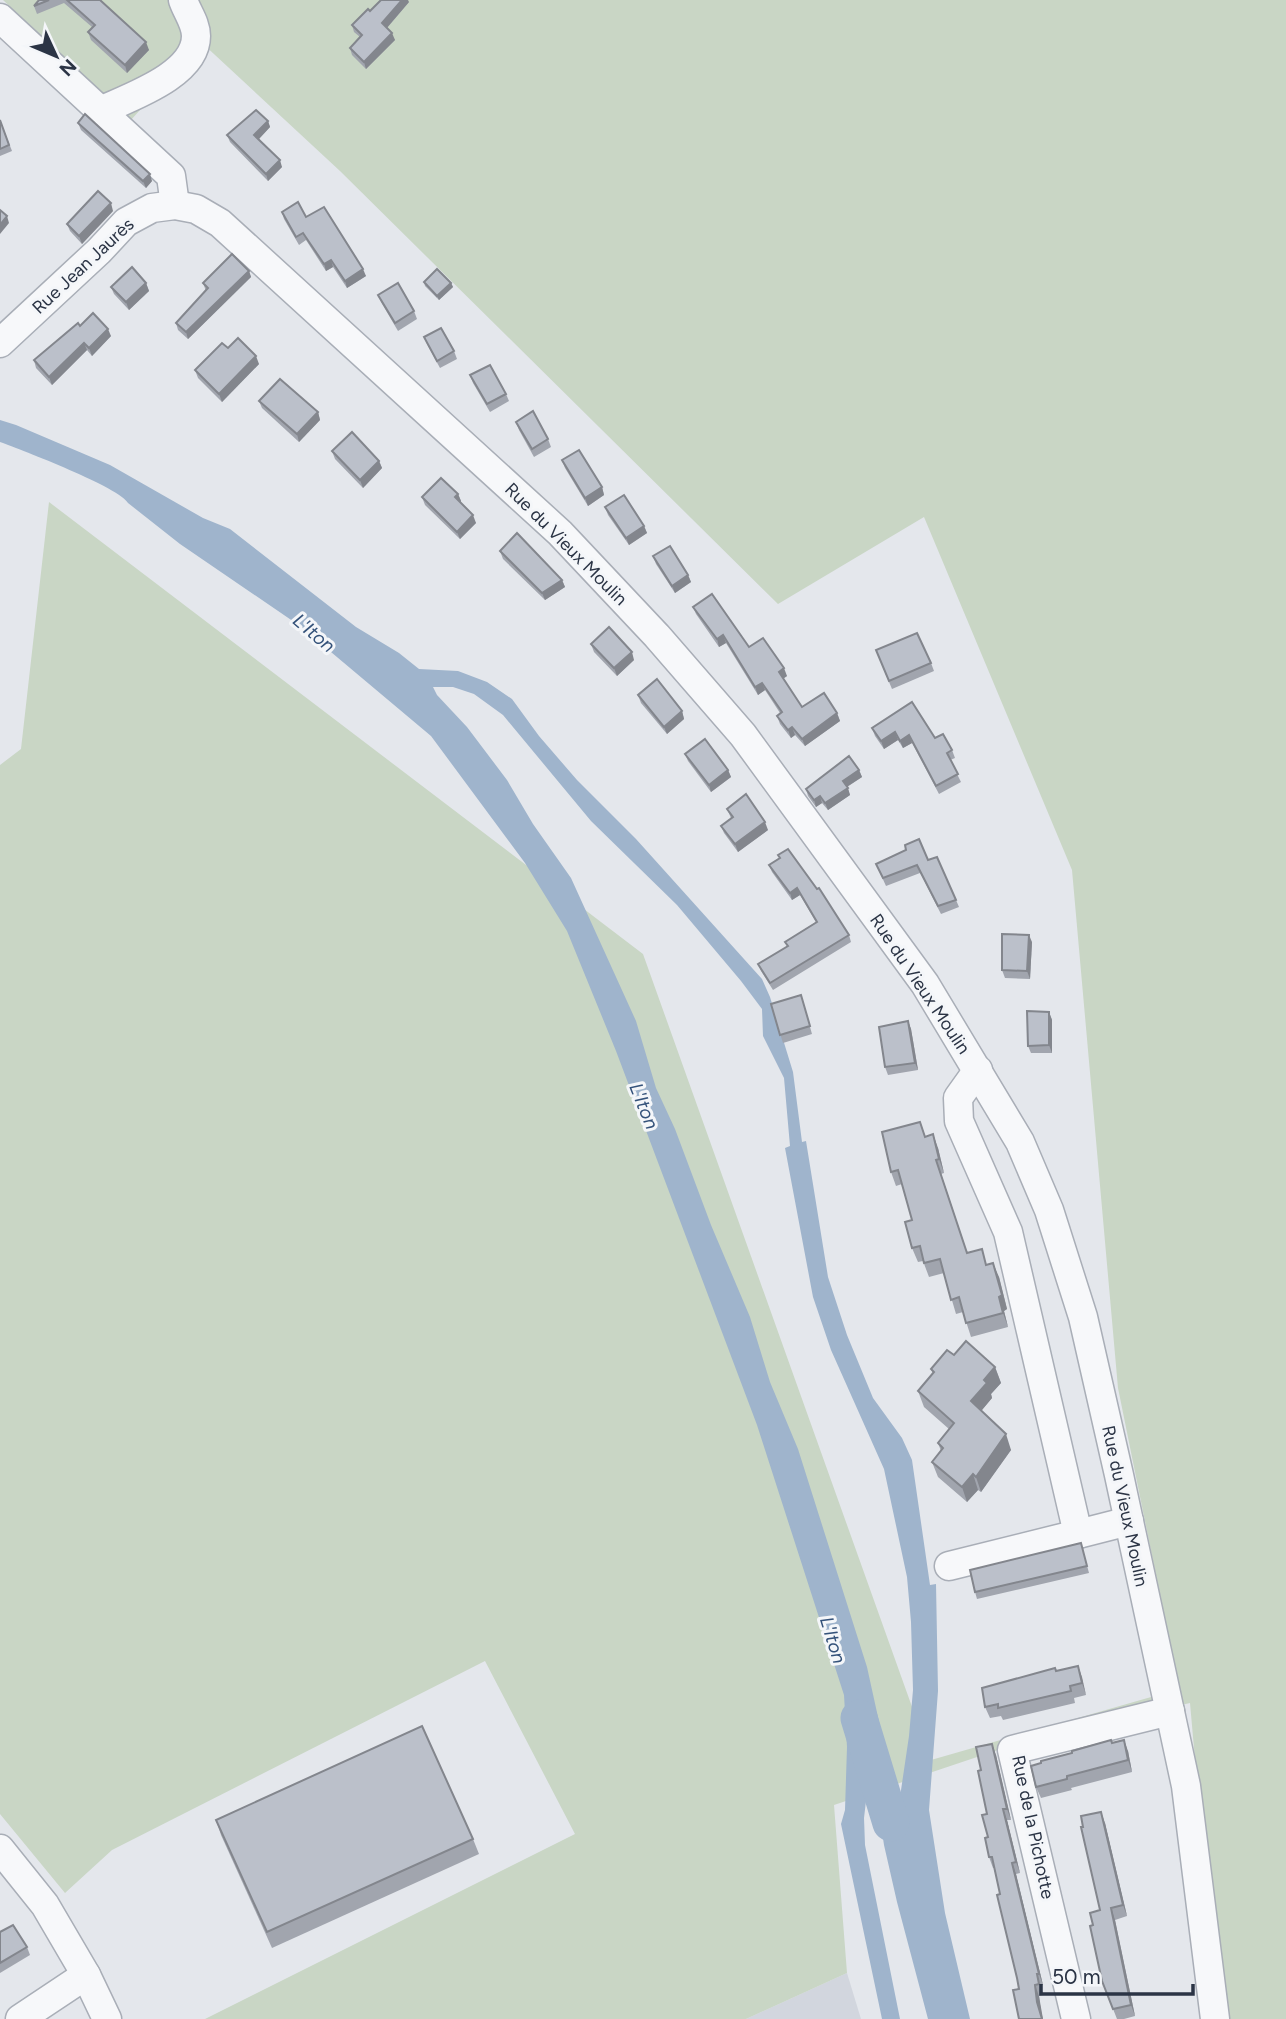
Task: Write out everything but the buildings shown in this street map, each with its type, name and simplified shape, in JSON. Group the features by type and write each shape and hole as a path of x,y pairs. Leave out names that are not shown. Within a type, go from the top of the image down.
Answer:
{"street":[{"path":"100,111 161,82 183,66 191,55 196,38 195,26 183,0"},
{"path":"0,18 172,176 175,205"},
{"name":"Rue Jean Jaurès","path":"0,343 99,251 126,222 152,208 175,205"},
{"name":"Rue du Vieux Moulin","path":"175,205 196,209 220,223 560,533 657,636 743,735 925,984 1020,1142 1049,1210 1083,1317 1129,1521 1186,1786 1215,2019"},
{"path":"978,1070 958,1098 959,1121 1008,1232 1078,1534"},
{"path":"949,1566 1129,1521"},
{"name":"Rue de la Pichotte","path":"1076,2019 1012,1750 1170,1711"},
{"path":"0,1849 45,1905 86,1975 107,2019"},
{"path":"20,2019 86,1975"}],"shaded area":[{"path":"847,1973 861,2019 746,2019"}],"green space":[{"path":"3,0 1286,0 1286,2019 1218,2019 1190,1703 1025,1741 834,1805 847,1973 746,2019 205,2019 575,1834 485,1661 112,1850 65,1893 0,1814 0,765 21,749 49,502 643,954 931,1760 1179,1689 1118,1388 1072,870 924,517 778,604 340,171 201,42 131,120"}],"water":[{"path":"0,420 110,465 203,518 230,529 356,627 399,653 419,669 458,671 487,682 512,699 577,780 636,839 762,979 793,1072 802,1142 806,1141 828,1277 847,1335 873,1398 902,1438 912,1460 930,1585 936,1584 938,1691 929,1810 945,1913 970,2019 928,2019 884,1845 876,1768 873,1765 870,1767 864,1818 865,1845 900,2019 882,2019 841,1824 845,1810 847,1747 844,1695 757,1425 616,1051 567,931 525,863 431,736 300,626 180,544 121,496 70,470 0,442","holes":["433,687 453,687 474,694 503,715 591,821 677,905 762,1009 763,1036 784,1078 790,1146 785,1148 813,1297 831,1350 884,1469 907,1577 913,1690 900,1797 897,1798 884,1762 885,1749 867,1667 798,1449 770,1382 750,1317 656,1088 636,1021 571,878 533,824 507,780"]}],"waterway":[{"name":"L'Iton","path":"859,1718 891,1823"}]}
